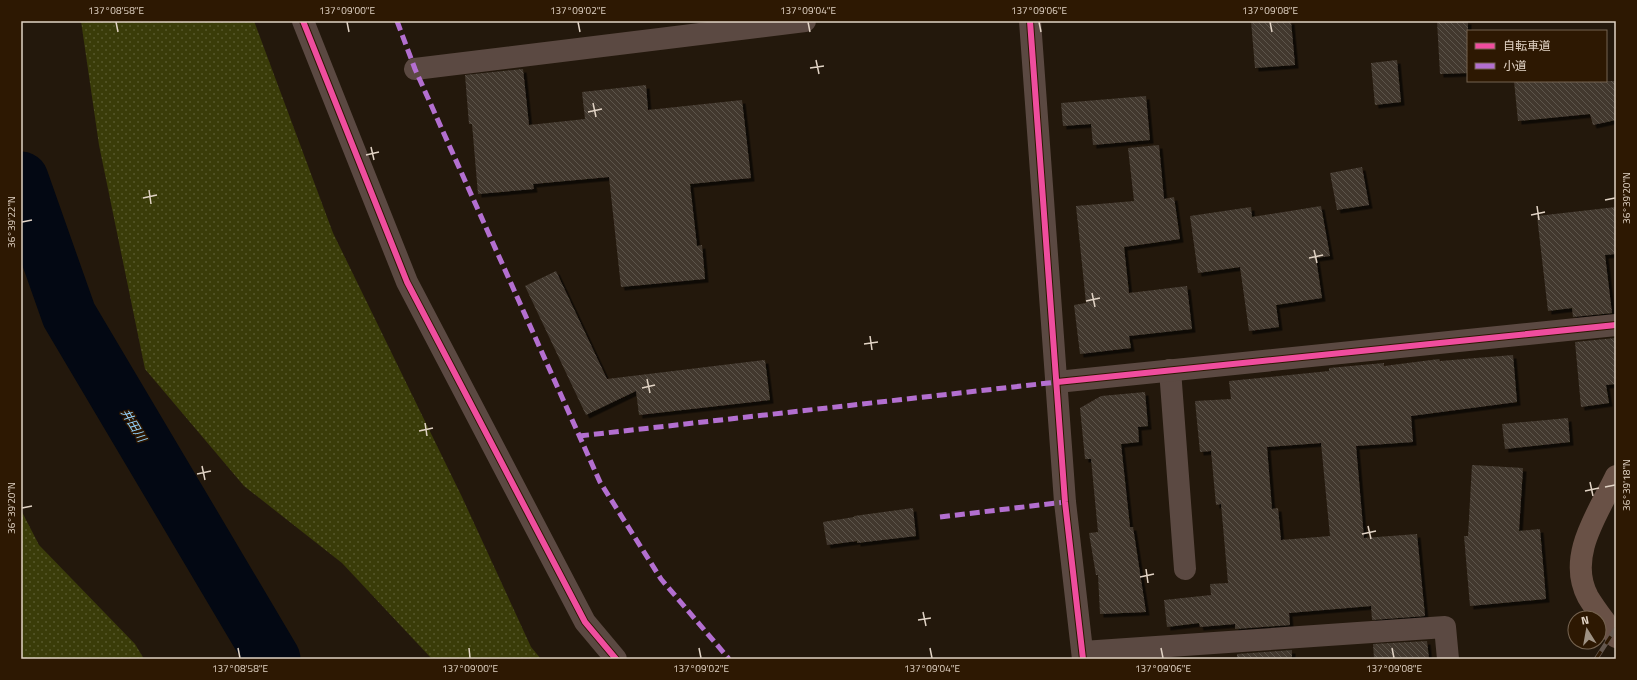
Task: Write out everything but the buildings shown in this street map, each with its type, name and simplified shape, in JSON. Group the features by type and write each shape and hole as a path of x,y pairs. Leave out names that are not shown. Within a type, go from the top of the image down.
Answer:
{"main road":[{"path":"1616,476 1585,540 1580,571 1588,596 1616,637"}],"street":[{"path":"303,21 407,282 585,622 616,659"},
{"path":"415,69 805,21"},
{"path":"1030,21 1065,502 1083,656 1445,627 1448,659"},
{"path":"1057,382 1616,325"},
{"path":"1170,370 1185,569"}],"shaded area":[{"path":"81,21 254,21 333,233 462,497 531,647 541,659 432,659 342,563 244,486 145,369 99,145"},
{"path":"21,510 39,545 135,644 144,659 21,659"}],"waterway":[{"name":"井田川","path":"21,179 69,315 273,659"}],"railway":[{"path":"1596,659 1616,628"}],"marked path":[{"path":"397,21 415,69 600,482 661,579 729,659"},
{"path":"579,436 1057,382"},
{"path":"940,517 1065,502"}],"cycle path":[{"path":"303,21 407,282 585,622 616,659"},
{"path":"1030,21 1065,502 1083,659"},
{"path":"1057,382 1616,325"}]}
